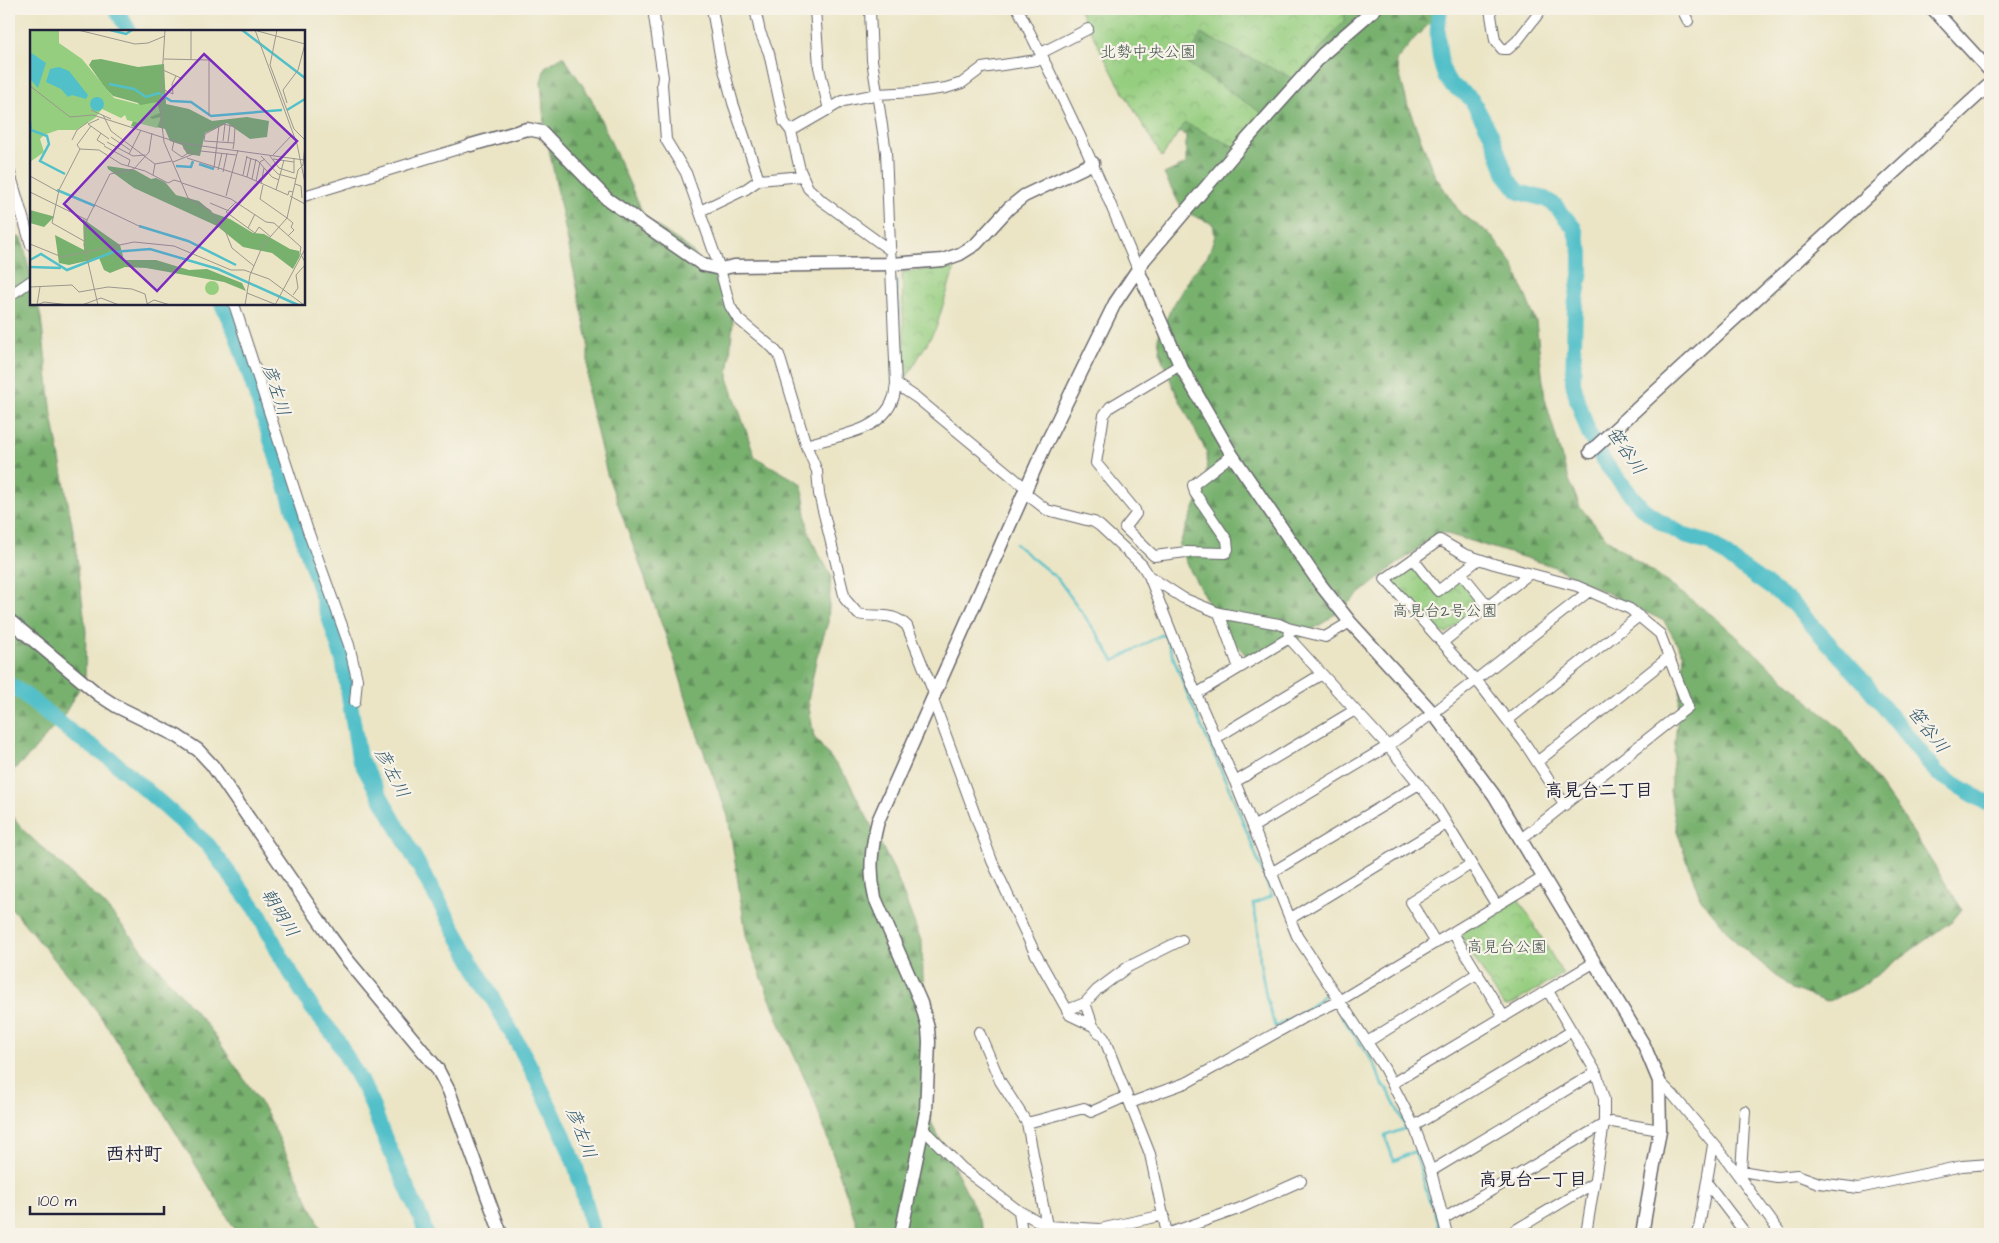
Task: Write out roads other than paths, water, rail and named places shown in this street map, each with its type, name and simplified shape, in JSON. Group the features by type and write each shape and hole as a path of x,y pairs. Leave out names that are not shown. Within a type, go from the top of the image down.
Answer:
{"street":[{"path":"653,9 664,77 662,84 665,135 686,172 720,269 730,306 738,319 779,355 806,444 817,471 819,494 845,599 858,614 892,616 900,619 906,626 934,698 992,861 1034,951 1070,1015 1093,1026 1104,1038 1150,1154 1167,1234 1238,1210 1301,1181"},
{"path":"712,9 720,55 733,102 759,180"},
{"path":"755,9 760,32 769,53 784,122 791,131 802,176 808,188 891,257"},
{"path":"815,9 819,67 829,110"},
{"path":"806,444 872,425 886,411 893,399 896,384 886,152 872,60 870,9"},
{"path":"1018,9 1043,56 1093,163 1180,365 1232,455 1287,538 1350,622 1433,713 1494,795 1644,1045 1659,1081 1660,1130 1642,1234"},
{"path":"901,1234 923,1129 928,1082 928,1028 917,992 875,898 872,883 871,849 882,813 1044,448 1115,303 1138,270 1182,215 1297,83 1323,54 1374,9"},
{"path":"1490,9 1495,40 1502,48 1508,49 1518,41 1542,9"},
{"path":"1682,9 1688,21"},
{"path":"1933,9 1990,71"},
{"path":"791,131 842,101 877,94 916,92 962,84 982,68 1043,56 1088,29"},
{"path":"1590,452 1990,84"},
{"path":"305,196 527,128 542,132 611,203 703,265 720,269 734,266 891,257 937,261 960,254 976,244 1024,196 1093,163"},
{"path":"9,170 30,242"},
{"path":"700,211 746,189 759,180 802,176"},
{"path":"9,296 30,282"},
{"path":"234,305 308,531 349,645 357,679 355,702"},
{"path":"1180,365 1110,407 1104,415 1096,463 1135,510 1135,518 1125,528 1154,556 1186,552 1226,553 1228,549 1226,540 1195,493 1193,485 1232,455"},
{"path":"896,384 917,398 1047,510 1094,522 1142,565 1149,576 1297,936 1393,1083 1414,1126 1431,1171 1447,1234"},
{"path":"1521,839 1565,805 1688,707 1660,634 1630,609 1577,586 1529,574 1456,551 1440,540 1385,579 1443,642 1508,720 1565,805"},
{"path":"1413,559 1438,591 1479,559"},
{"path":"1461,573 1488,606"},
{"path":"1443,642 1529,574"},
{"path":"1149,576 1183,598 1218,613 1279,624 1289,633 1322,674 1388,746 1418,784 1446,824 1497,906"},
{"path":"1253,827 1388,746 1588,592"},
{"path":"1218,613 1239,668"},
{"path":"1508,720 1639,616"},
{"path":"9,620 99,695 116,706 177,736 198,750 212,764 346,958 437,1068 449,1091 501,1234"},
{"path":"1196,694 1239,668 1289,633 1325,637 1350,622"},
{"path":"1537,762 1669,658"},
{"path":"1216,738 1322,674"},
{"path":"1235,782 1355,710"},
{"path":"1271,873 1418,784"},
{"path":"1291,918 1446,824"},
{"path":"1436,943 1411,902 1471,864"},
{"path":"1027,1123 1084,1108 1090,1112 1188,1082 1300,1019 1339,1001 1544,877"},
{"path":"1453,933 1504,1017"},
{"path":"1068,1010 1085,1003 1097,990 1128,967 1182,940"},
{"path":"1393,1083 1595,962"},
{"path":"1367,1042 1478,973"},
{"path":"1548,991 1596,1072 1604,1099 1604,1124 1586,1234"},
{"path":"1085,1003 1093,1026"},
{"path":"1414,1126 1572,1031"},
{"path":"979,1032 1000,1081 1027,1123 1047,1226"},
{"path":"1431,1171 1596,1072"},
{"path":"1659,1081 1673,1095 1713,1145 1739,1172 1781,1234"},
{"path":"1739,1172 1744,1111"},
{"path":"1443,1219 1604,1124 1612,1122 1660,1130"},
{"path":"923,1129 962,1168 1020,1211 1047,1226 1100,1228 1164,1215"},
{"path":"1698,1234 1713,1145"},
{"path":"1739,1172 1777,1177 1796,1175 1819,1183 1859,1188 1962,1166 1990,1164"},
{"path":"1509,1234 1594,1183"},
{"path":"1706,1183 1746,1234"},
{"path":"1020,1211 1022,1234"}],"waterway":[{"name":"彦左川","path":"116,9 128,30"},
{"name":"笹谷川","path":"1440,9 1438,47 1445,75 1452,85 1468,96 1473,102 1491,134 1507,177 1519,192 1545,199 1555,205 1574,228 1581,252 1581,270 1575,307 1573,382 1589,434 1605,463 1641,507 1659,521 1685,536 1712,544 1791,602 1864,682 1937,773 1990,805"},
{"path":"896,280 901,351 900,364"},
{"name":"彦左川","path":"222,305 236,333 343,660 359,758 528,1062 564,1136 576,1167 594,1234"},
{"path":"1015,544 1058,579 1114,661 1161,635 1165,636 1189,698 1236,804 1272,896 1253,904 1258,928 1260,962 1266,996 1275,1027 1313,1005 1326,993 1327,995"},
{"name":"朝明川","path":"9,684 72,733 111,759 208,845 259,914 280,955 312,1008 336,1038 369,1097 426,1234"},
{"path":"1338,1011 1375,1065 1382,1085 1388,1090 1406,1128 1385,1136 1394,1161 1415,1151 1430,1204 1433,1205 1440,1234"}],"district":[{"name":"高見台二丁目","path":"1599,790"},
{"name":"西村町","path":"134,1154"},
{"name":"高見台一丁目","path":"1533,1179"}],"park label":[{"name":"北勢中央公園","path":"1148,52"},
{"name":"高見台2号公園","path":"1445,611"},
{"name":"高見台公園","path":"1507,947"}]}
